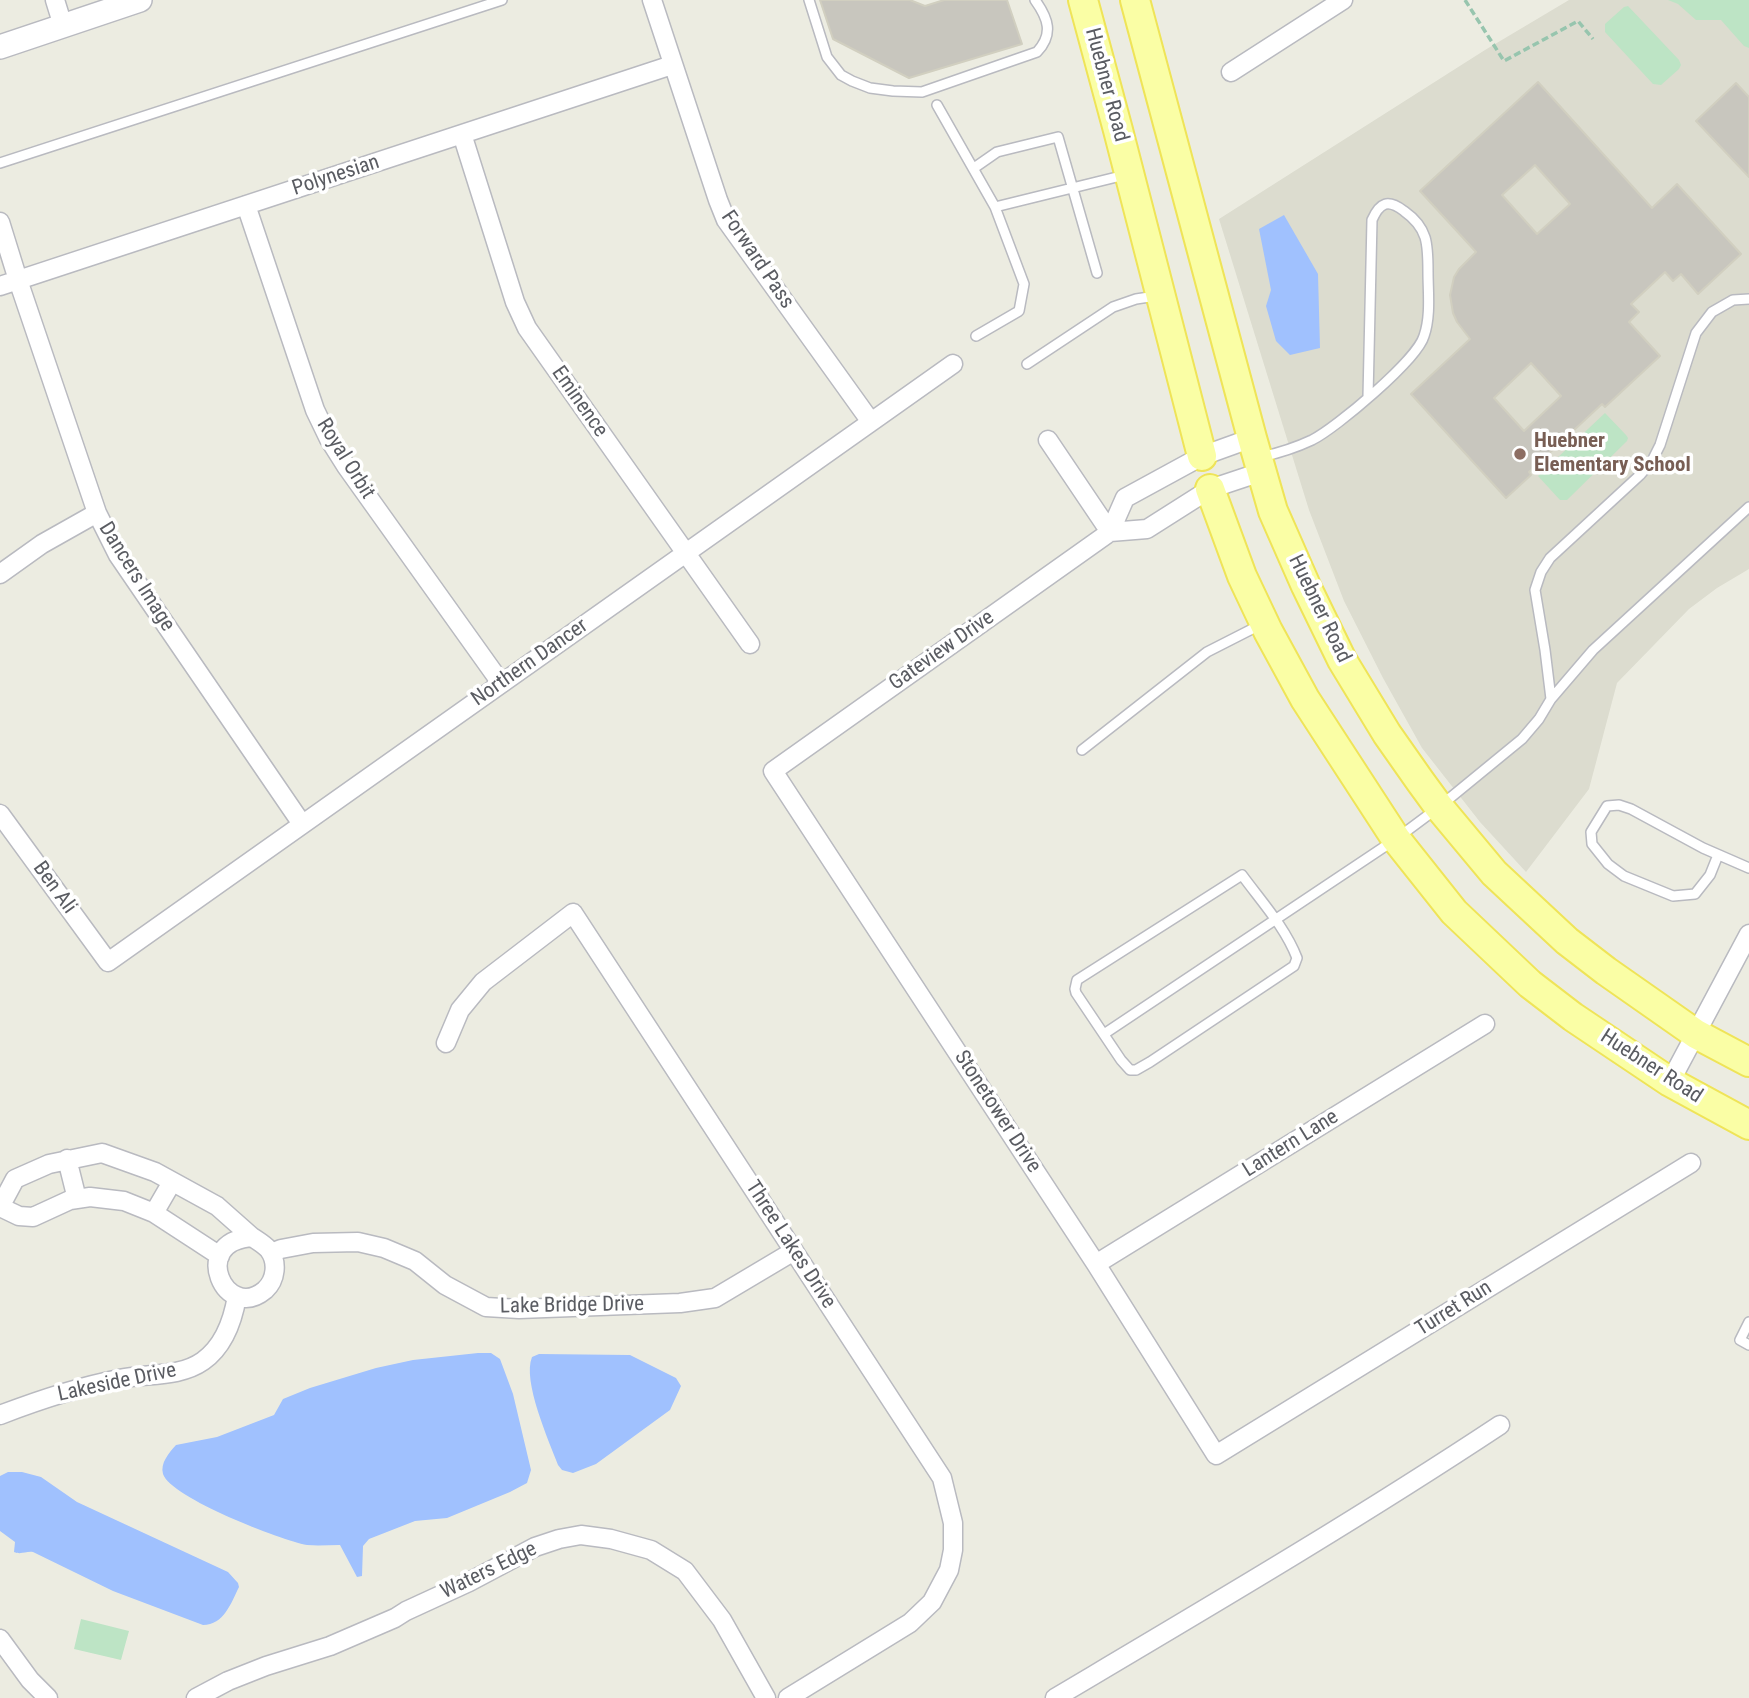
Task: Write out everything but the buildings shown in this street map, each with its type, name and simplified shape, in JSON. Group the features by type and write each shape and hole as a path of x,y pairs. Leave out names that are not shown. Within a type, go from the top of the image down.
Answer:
{"main road":[{"name":"Huebner Road","path":"1083,0 1202,456"},
{"name":"Huebner Road","path":"1135,0 1273,511 1342,660 1387,734 1439,807 1494,873 1567,941 1606,971 1696,1034 1749,1062"},
{"name":"Huebner Road","path":"1210,489 1242,576 1305,699 1396,839 1454,912 1530,984 1573,1017 1670,1082 1749,1125"}],"street":[{"path":"55,0 63,26"},
{"path":"0,47 140,0"},
{"name":"Forward Pass","path":"652,0 726,220 871,422"},
{"path":"1231,72 1343,0"},
{"name":"Polynesian","path":"0,286 673,65"},
{"name":"Eminence","path":"462,134 515,302 527,328 750,644"},
{"name":"Royal Orbit","path":"246,205 315,410 329,439 501,683"},
{"name":"Dancers Image","path":"0,222 97,513 118,555 302,824"},
{"name":"Northern Dancer","path":"108,962 953,364"},
{"path":"1048,440 1111,531"},
{"path":"1111,531 1125,498 1202,456 1257,456"},
{"path":"1111,531 1147,529 1257,456"},
{"path":"0,574 42,544 97,513"},
{"name":"Gateview Drive","path":"773,771 1111,531"},
{"name":"Stonetower Drive","path":"773,771 1097,1264 1216,1455"},
{"name":"Ben Ali","path":"0,814 108,962"},
{"name":"Three Lakes Drive","path":"446,1043 460,1010 482,982 573,913 942,1478 953,1523 953,1550 949,1570 932,1602 910,1623 788,1698"},
{"path":"1670,1082 1749,934"},
{"name":"Lantern Lane","path":"1097,1264 1485,1024"},
{"path":"220,1256 155,1213 124,1201 90,1197 71,1200 33,1217 19,1216 0,1207 15,1179 49,1164 102,1153 155,1172 217,1206 261,1243 271,1253 275,1268 270,1285 254,1296 237,1296 227,1291 221,1283 217,1265 225,1248 239,1238 253,1237"},
{"path":"67,1159 77,1199"},
{"name":"Turret Run","path":"1216,1455 1691,1163"},
{"path":"155,1213 172,1182"},
{"name":"Lake Bridge Drive","path":"271,1253 313,1243 358,1242 384,1248 415,1261 445,1285 486,1307 519,1309 680,1303 715,1298 793,1251"},
{"name":"Lakeside Drive","path":"0,1415 76,1389 122,1378 178,1372 202,1362 217,1348 229,1326 237,1296"},
{"path":"1055,1698 1252,1581 1500,1425"},
{"name":"Waters Edge","path":"196,1698 228,1681 330,1646 395,1618 535,1546 581,1535 611,1539 651,1550 685,1571 722,1620 766,1698"},
{"path":"0,1639 30,1680 48,1698"}],"lane":[{"path":"0,163 502,0"},
{"path":"809,0 827,57 841,75 870,88 922,92 1037,52 1048,37 1048,25 1035,0"},
{"path":"937,105 995,206 1024,284 1019,311 976,337"},
{"path":"974,167 997,152 1058,136 1097,273"},
{"path":"995,206 1130,174"},
{"path":"1257,456 1287,451 1330,429 1368,397 1410,359 1424,337 1428,309 1427,243 1422,228 1395,204 1384,204 1372,220 1368,397"},
{"path":"1027,364 1113,307 1136,299 1162,295"},
{"path":"1551,699 1535,590 1541,572 1550,558 1652,461 1660,445 1696,333 1712,312 1733,300 1749,299"},
{"path":"1104,1034 1396,839 1439,807 1522,739 1592,650 1749,508"},
{"path":"1082,750 1207,652 1265,623"},
{"path":"1718,855 1710,876 1695,894 1673,896 1624,876 1608,864 1592,844 1591,832 1607,806 1619,804 1749,868"},
{"path":"1242,875 1275,919 1293,948 1297,958 1294,966 1136,1070 1130,1070 1076,993 1077,980 1242,875"},
{"path":"1749,1322 1740,1340 1749,1345"}],"path":[{"path":"1465,0 1504,61 1578,21 1593,38"}],"shaded area":[{"name":"Huebner Elementary School","path":"1569,0 1749,0 1749,569 1689,609 1617,683 1589,789 1526,872 1480,822 1422,748 1344,601 1309,510 1219,219 1485,50"}],"green space":[{"path":"1668,0 1749,0 1749,48 1744,46 1721,20 1696,20 1678,4"},
{"path":"1628,6 1679,60 1679,69 1661,85 1653,84 1605,32 1605,24"},
{"path":"1605,413 1626,435 1627,441 1567,500 1560,500 1538,476"},
{"path":"81,1619 129,1631 121,1660 74,1649"}],"water":[{"path":"1284,215 1318,274 1320,348 1290,355 1276,341 1266,306 1271,290 1259,229"},
{"path":"491,1353 500,1359 513,1394 531,1470 527,1483 447,1518 415,1521 369,1539 363,1546 362,1576 357,1577 340,1545 307,1545 252,1527 185,1495 170,1484 163,1474 164,1462 176,1445 217,1437 274,1415 283,1399 310,1388 413,1360"},
{"path":"539,1354 630,1355 676,1378 681,1386 670,1410 596,1464 573,1473 562,1470 558,1465 533,1395 530,1368 532,1357"},
{"path":"8,1472 41,1477 77,1502 228,1572 239,1587 230,1606 222,1617 203,1625 113,1591 33,1552 14,1552 15,1542 0,1531 0,1476"}],"place":[{"name":"Huebner Elementary School","path":"1520,454"}]}
